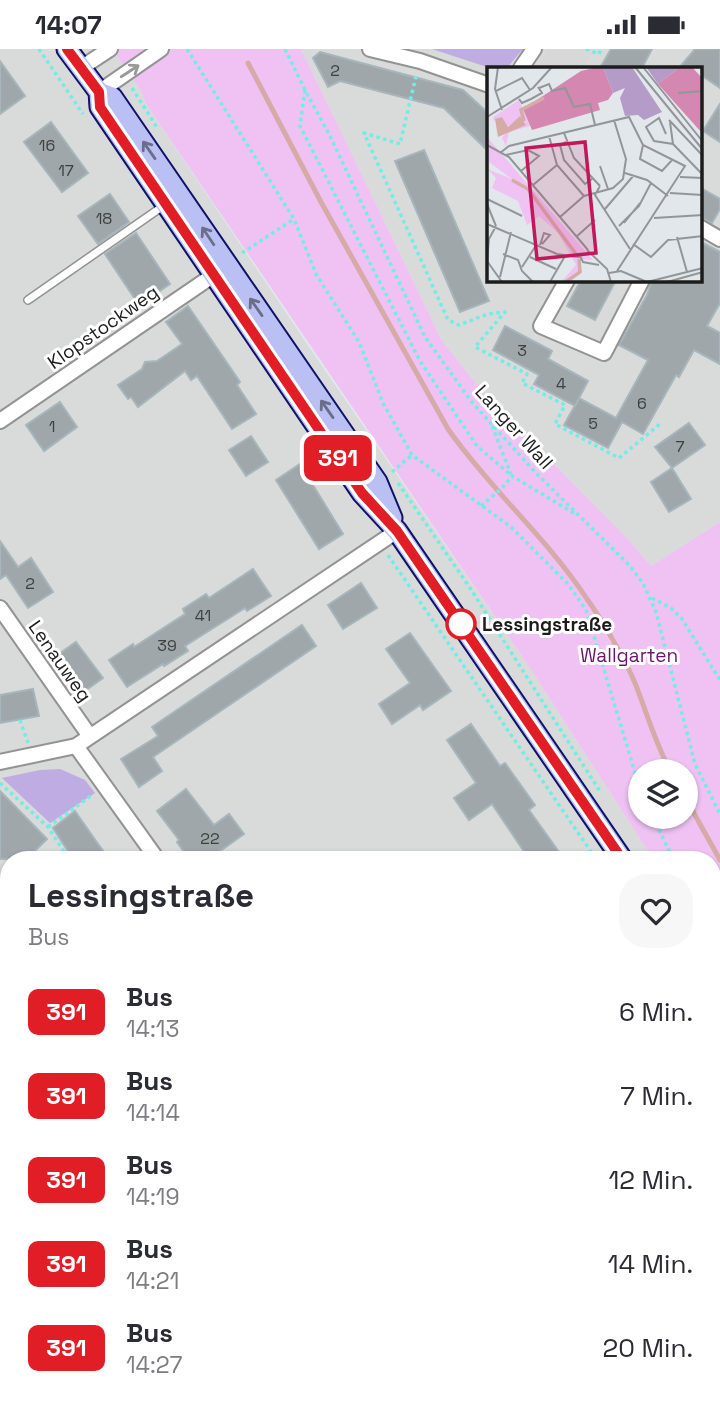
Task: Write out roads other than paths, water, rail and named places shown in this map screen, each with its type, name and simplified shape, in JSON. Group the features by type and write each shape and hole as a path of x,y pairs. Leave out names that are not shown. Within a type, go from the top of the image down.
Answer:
{"main road":[{"path":"67,49 99,92 100,107 166,204 228,264"},
{"path":"99,92 113,97 228,264 362,493 397,531 617,851"}],"street":[{"path":"81,68 110,49"},
{"path":"99,92 161,49"},
{"path":"521,67 534,49"},
{"path":"378,50 420,61 487,84"},
{"path":"702,229 720,239"},
{"name":"Klopstockweg","path":"0,421 228,264"},
{"path":"566,282 541,326 604,353 641,282"},
{"path":"0,762 76,746 397,531"},
{"name":"Lenauweg","path":"0,608 89,735"},
{"path":"76,746 150,851"}],"lane":[{"path":"28,300 166,204"}],"waterway":[{"path":"248,63 321,202 448,429 554,555 606,628 631,673 664,759"},
{"path":"698,821 715,851"}],"place":[{"name":"Lessingstraße","path":"461,624"}],"park label":[{"name":"Wallgarten","path":"629,655"}]}
